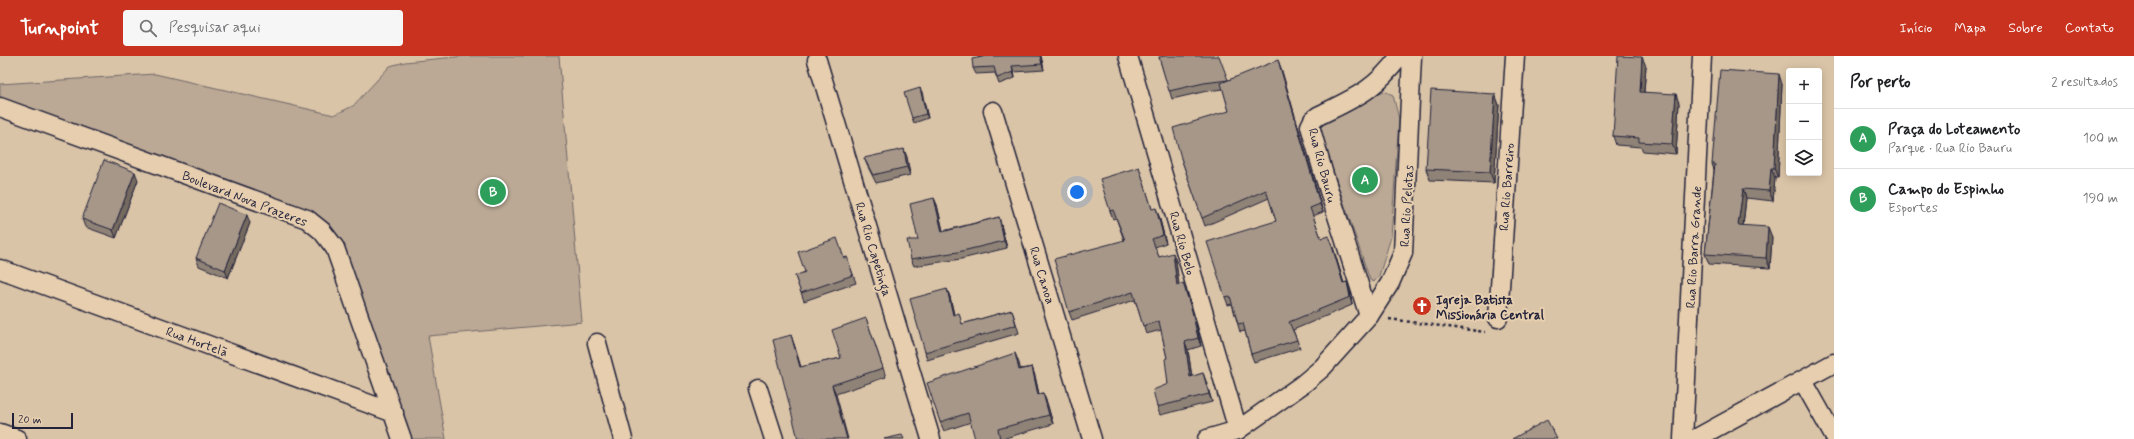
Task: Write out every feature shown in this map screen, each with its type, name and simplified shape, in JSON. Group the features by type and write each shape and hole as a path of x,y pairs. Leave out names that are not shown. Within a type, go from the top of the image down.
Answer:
{"street":[{"name":"Rua Rio Belo","path":"1128,56 1238,430"},
{"name":"Rua Rio Bauru","path":"1369,316 1310,126 1313,120 1318,116 1367,92 1384,76 1400,56"},
{"name":"Rua Rio Pelotas","path":"1207,439 1238,430 1303,384 1322,368 1369,316 1390,283 1403,253 1412,56"},
{"name":"Rua Rio Barreiro","path":"1498,318 1514,56"},
{"name":"Rua Rio Barra Grande","path":"1683,439 1702,56"},
{"name":"Rua Rio Capetinga","path":"817,60 931,439"},
{"name":"Boulevard Nova Prazeres","path":"0,107 307,219 322,231 335,248 402,439"},
{"name":"Rua Canoa","path":"993,110 1092,439"},
{"name":"Rua Hortelã","path":"0,269 394,413"},
{"path":"597,343 623,439"},
{"path":"1696,439 1834,363"},
{"path":"1803,381 1834,436"},
{"path":"758,389 774,439"},
{"path":"0,433 17,439"}],"path":[{"path":"1369,316 1493,333 1498,330 1498,318"}],"shaded area":[{"path":"465,56 559,56 582,322 428,336 446,439 402,439 322,231 0,107 0,84 155,74 334,115 353,106 390,66 405,62"},
{"path":"1384,91 1393,95 1399,119 1391,237 1379,276 1374,282 1370,280 1317,123 1319,119"}],"building":[{"path":"987,56 1040,56 1042,64 1012,66 1013,72 997,78 994,67 973,68 972,59"},
{"path":"1219,56 1228,80 1204,83 1169,91 1159,57"},
{"path":"1618,56 1642,57 1640,92 1676,94 1672,144 1639,142 1639,138 1613,136"},
{"path":"1278,60 1320,204 1310,208 1321,238 1329,236 1343,283 1347,282 1350,297 1289,322 1297,340 1251,354 1243,323 1238,324 1230,296 1225,297 1207,242 1276,221 1266,190 1202,218 1181,158 1173,128 1229,111 1221,83"},
{"path":"1720,70 1779,74 1774,168 1771,168 1769,191 1743,189 1738,225 1768,227 1766,258 1705,254 1715,164 1712,164"},
{"path":"920,88 926,114 912,118 904,93"},
{"path":"1431,90 1495,94 1490,172 1426,169"},
{"path":"904,149 907,167 873,175 864,158"},
{"path":"104,160 135,172 113,230 82,219"},
{"path":"1139,167 1152,209 1156,208 1163,235 1152,239 1159,257 1173,253 1177,286 1183,283 1192,311 1198,338 1185,342 1190,377 1203,373 1209,394 1157,407 1153,390 1168,384 1165,359 1167,358 1159,321 1143,326 1133,292 1069,312 1054,259 1125,240 1113,210 1110,211 1100,179"},
{"path":"934,198 942,232 999,217 1004,241 958,252 911,259 907,240 918,240 910,204"},
{"path":"218,203 247,215 225,270 196,258"},
{"path":"837,238 844,258 847,257 853,275 801,293 795,276 805,272 798,252"},
{"path":"947,289 953,315 959,313 962,324 1012,310 1016,325 925,352 910,299"},
{"path":"866,318 883,368 832,385 847,439 798,439 773,340 791,335 800,367 841,358 832,330"},
{"path":"1015,353 1019,370 1032,367 1038,395 1043,393 1049,415 998,429 1000,439 975,439 968,413 940,422 927,383"},
{"path":"1547,420 1557,439 1512,439"},
{"path":"902,435 904,439 884,439"}],"place":[{"name":"Praça do Loteamento","path":"1365,180"},
{"name":"Campo do Espinho","path":"493,192"},
{"name":"Igreja Batista Missionária Central","path":"1422,306"}]}
